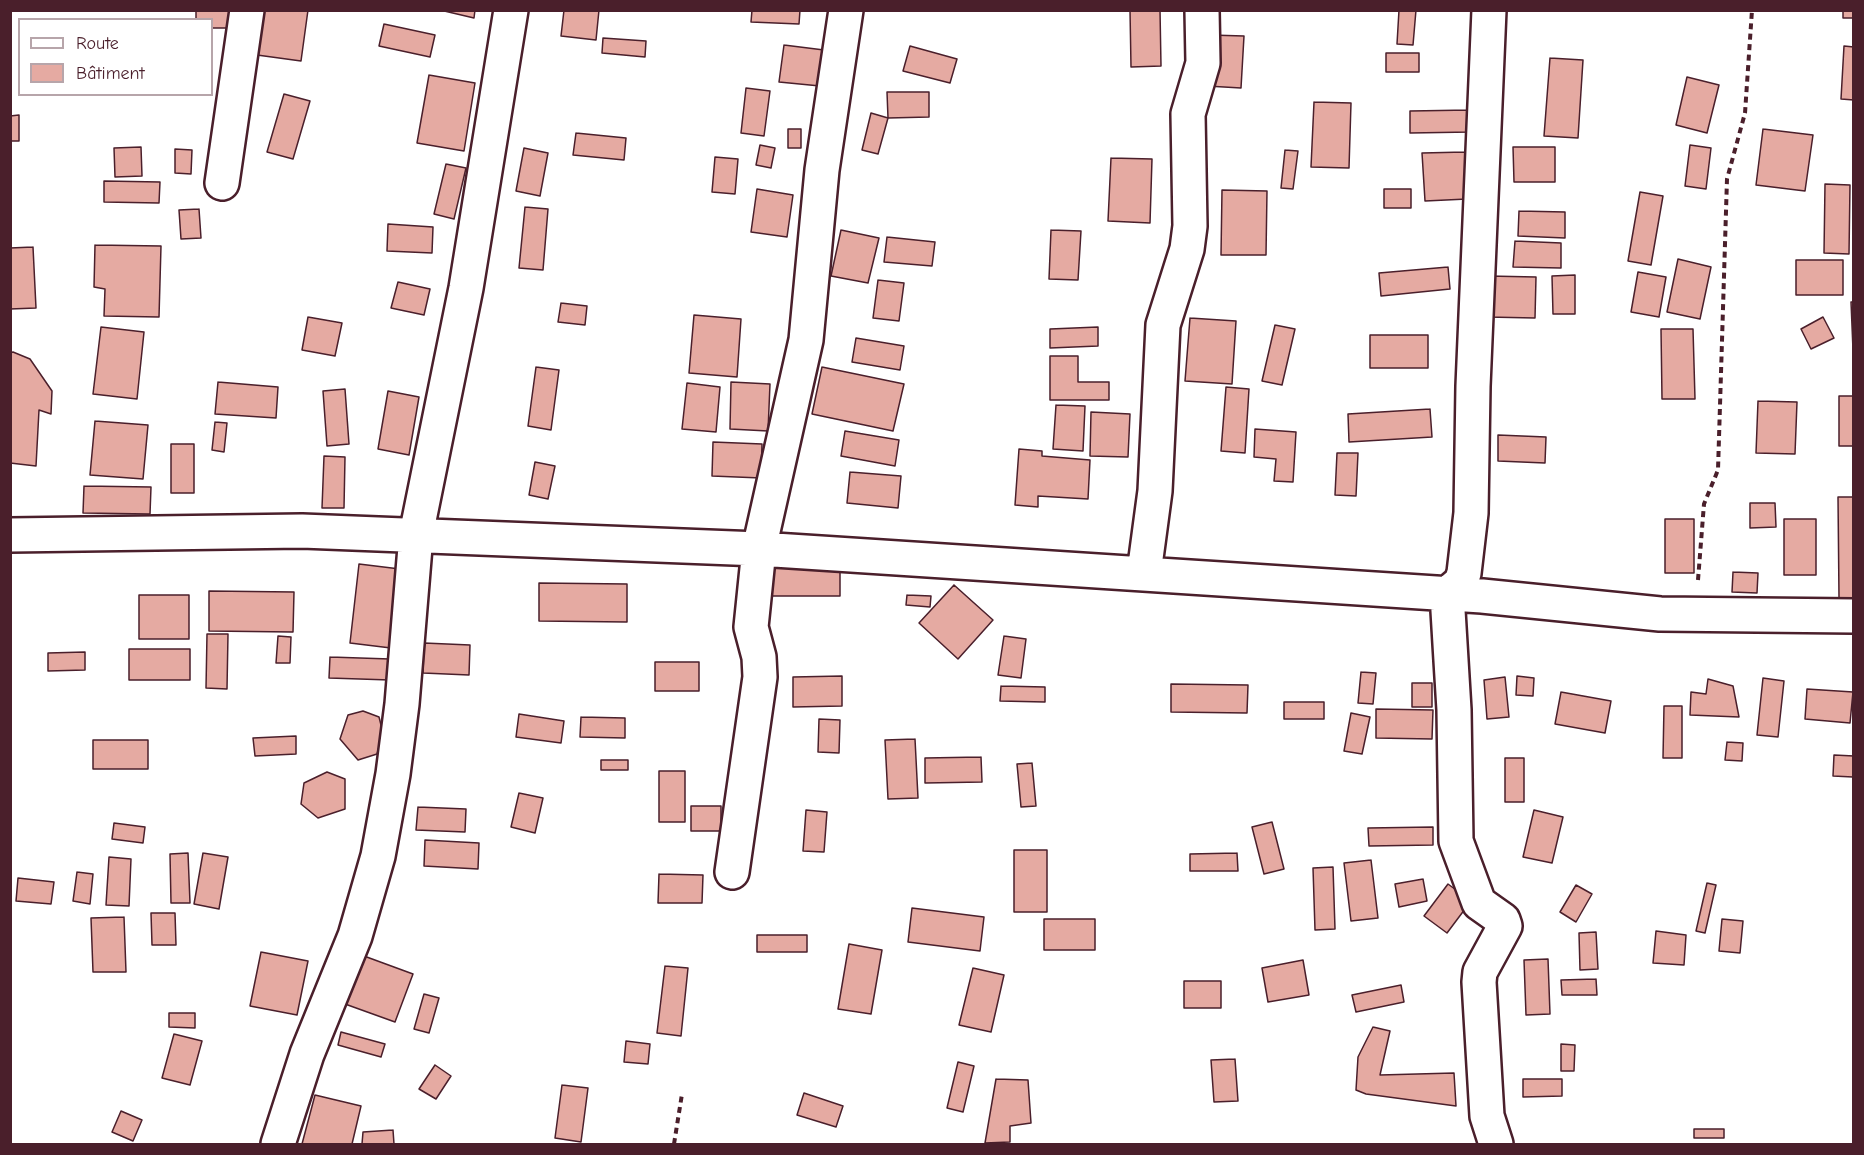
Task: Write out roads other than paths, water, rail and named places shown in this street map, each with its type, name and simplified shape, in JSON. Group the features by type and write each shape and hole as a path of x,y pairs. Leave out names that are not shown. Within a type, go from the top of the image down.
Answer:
{"street":[{"path":"222,183 247,10"},
{"path":"278,1144 307,1054 355,936 378,856 393,774 402,704 416,535 466,288 511,10"},
{"path":"732,872 760,677 759,657 752,627 759,549 806,340 822,170 846,10"},
{"path":"1144,573 1155,491 1163,325 1187,249 1190,226 1188,114 1203,63 1202,10"},
{"path":"1447,594 1461,582 1464,573 1471,513 1473,386 1489,10"},
{"path":"10,536 302,531 759,549 1447,594 1679,614 1854,616"},
{"path":"1447,594 1454,710 1456,841 1479,903 1503,920 1505,926 1480,972 1479,982 1487,1116 1496,1144"}]}
